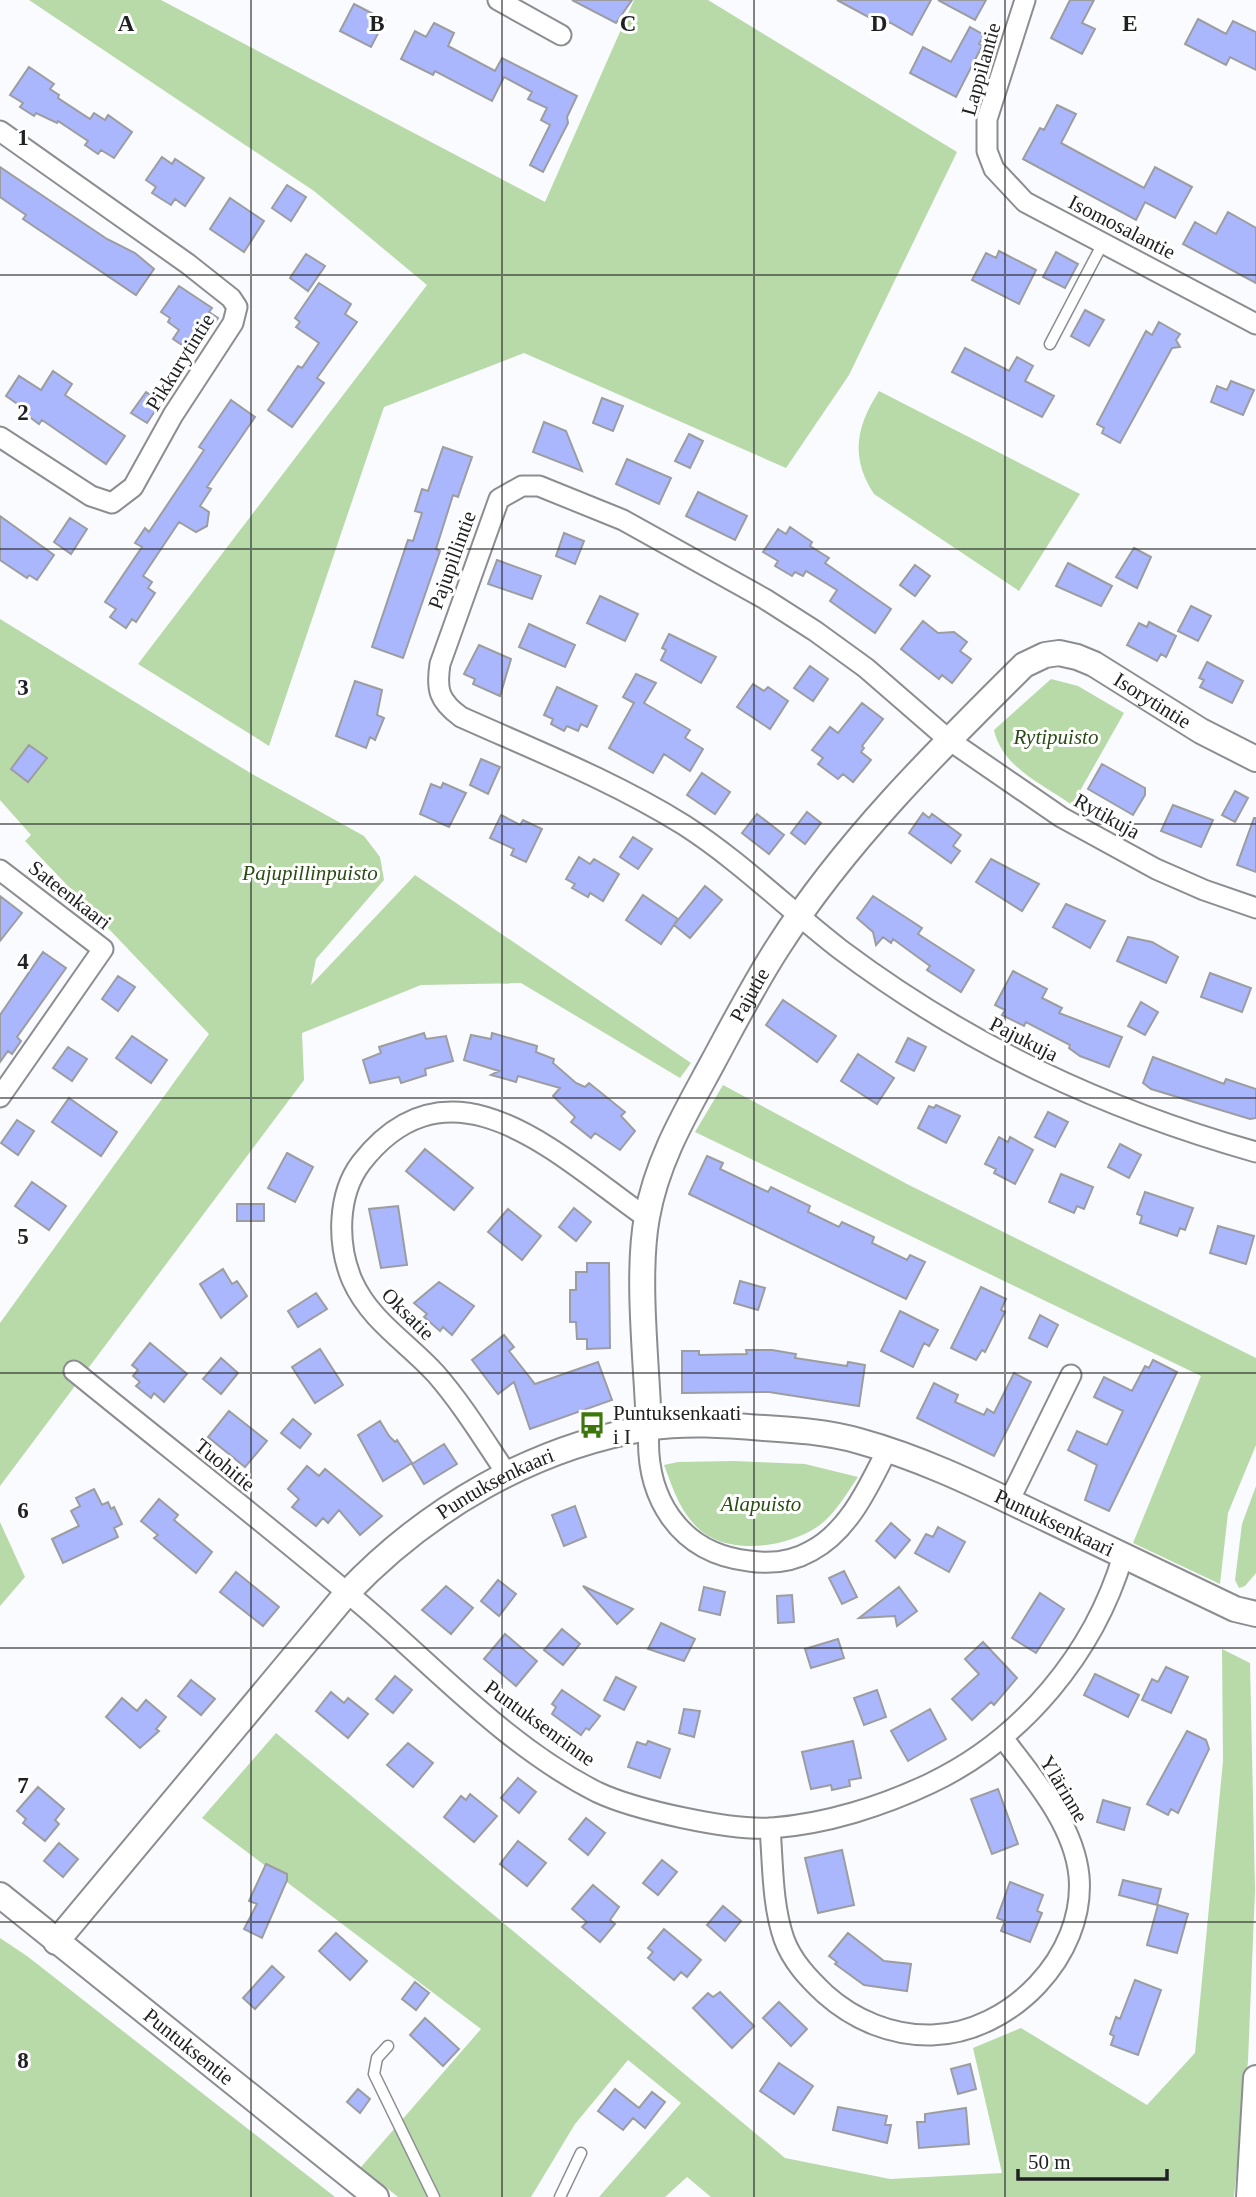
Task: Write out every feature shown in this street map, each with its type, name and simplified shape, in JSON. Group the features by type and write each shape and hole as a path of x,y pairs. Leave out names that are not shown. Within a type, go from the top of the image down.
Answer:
{"street":[{"path":"498,0 561,35"},
{"name":"Lappilantie","path":"987,151 987,119 1025,0"},
{"name":"Pikkurytintie","path":"0,131 188,264 231,298 237,307 233,323 173,415 133,487 112,503 91,496 0,437"},
{"name":"Isomosalantie","path":"987,151 994,169 1025,202 1256,324"},
{"name":"Pajupillintie","path":"800,915 714,846 635,796 460,717 441,700 437,686 440,664 499,499 522,486 539,486 623,520 765,599 815,631 866,668 949,740"},
{"name":"Isorytintie","path":"1045,655 1059,653 1094,664 1201,731 1256,759"},
{"name":"Pajutie","path":"649,1428 644,1288 647,1219 667,1149 685,1113 738,1012 800,915 898,795 949,740 1024,665 1045,655"},
{"name":"Rytikuja","path":"949,740 1062,817 1109,843 1204,890 1256,908"},
{"name":"Sateenkaari","path":"0,870 103,949 0,1097"},
{"name":"Pajukuja","path":"800,915 896,990 995,1051 1099,1098 1172,1126 1256,1152"},
{"name":"Oksatie","path":"507,1474 458,1400 434,1371 381,1324 362,1300 346,1258 342,1220 346,1194 355,1171 388,1136 410,1123 457,1109 515,1126 647,1219"},
{"name":"Tuohitie","path":"74,1371 347,1593"},
{"path":"1009,1501 1071,1375"},
{"name":"Puntuksenkaari","path":"56,1942 347,1593 418,1528 507,1474 558,1453 649,1428 732,1426 808,1431 856,1440 943,1469 1235,1609 1256,1614"},
{"path":"649,1428 647,1450 652,1480 660,1500 684,1533 715,1556 766,1563 793,1559 813,1551 830,1538 860,1500 887,1450"},
{"name":"Puntuksenrinne","path":"347,1593 520,1742 598,1792 636,1807 682,1817 770,1828 834,1816 901,1797 972,1760 1003,1738 1064,1675 1089,1635 1123,1556"},
{"name":"Ylärinne","path":"770,1828 777,1912 790,1950 810,1980 837,2004 866,2022 895,2032 933,2035 966,2029 1003,2011 1037,1987 1057,1961 1070,1934 1078,1905 1079,1875 1071,1845 1040,1787 1003,1738"},
{"name":"Puntuksentie","path":"0,1895 371,2195"},
{"path":"1249,2197 1256,2078"}],"lane":[{"path":"1050,344 1103,243"},
{"path":"388,2046 377,2058 374,2074 433,2197"},
{"path":"560,2197 581,2153"}],"green space":[{"path":"29,0 161,0 545,202 634,0 708,0 957,152 849,375 786,468 524,353 384,407 269,746 138,664 427,285 314,191"},
{"path":"879,391 1080,494 1019,591 874,494 861,467 859,442 865,417"},
{"name":"Pajupillinpuisto","path":"0,619 252,774 364,836 380,857 384,880 316,959 311,985 415,875 691,1063 680,1078 521,983 421,985 302,1033 304,1080 0,1486 0,1323 209,1034 25,841 31,835 0,800"},
{"name":"Rytipuisto","path":"1051,679 1078,686 1124,713 1072,805 1014,764 998,743 994,730"},
{"path":"723,1085 907,1184 1256,1358 1256,1445 1228,1513 1220,1584 1133,1543 1201,1376 695,1132"},
{"name":"Alapuisto","path":"678,1462 805,1464 858,1477 835,1511 803,1535 771,1544 736,1545 705,1534 693,1523 679,1503 664,1465"},
{"path":"1256,1486 1256,1573 1245,1586 1239,1588 1235,1580 1242,1524"},
{"path":"0,1522 25,1577 0,1606"},
{"path":"1222,1649 1250,1663 1255,1890 1248,2061 1234,2197 711,2197 687,2177 665,2197 599,2197 681,2103 628,2060 575,2124 531,2197 398,2197 361,2167 481,2029 202,1818 276,1733 785,2158 890,2179 1002,2173 973,2048 1021,2028 1147,2105 1195,2053 1223,1761"},
{"path":"0,1938 27,1956 335,2197 0,2197"}],"building":[{"path":"572,0 632,0 616,23"},
{"path":"837,0 931,0 912,35 889,22 887,27"},
{"path":"938,0 986,0 975,20"},
{"path":"1070,0 1094,0 1082,23 1095,29 1082,54 1051,38"},
{"path":"354,4 385,20 371,47 340,31"},
{"path":"1198,19 1226,34 1233,21 1256,32 1256,70 1230,57 1226,65 1185,44"},
{"path":"434,23 454,33 448,46 495,71 502,58 577,96 567,117 568,123 543,172 530,165 550,125 541,120 547,108 528,99 532,92 504,77 492,101 435,71 433,75 401,59 415,31 426,37"},
{"path":"970,27 984,35 979,44 982,46 956,97 910,73 923,47 951,62"},
{"path":"29,67 54,84 50,89 59,95 58,98 90,119 94,113 105,120 108,115 132,132 114,158 101,150 98,154 85,145 88,141 58,121 57,123 36,113 34,116 20,107 23,103 10,95"},
{"path":"1057,105 1076,114 1061,143 1144,188 1155,167 1192,187 1175,218 1145,202 1136,220 1023,159 1040,128 1044,130"},
{"path":"162,157 172,164 175,159 204,178 185,206 175,199 171,205 152,193 156,187 146,180"},
{"path":"0,167 107,239 135,253 154,269 136,295 23,219 26,215 0,197"},
{"path":"287,185 306,197 291,221 272,208"},
{"path":"230,198 264,221 244,252 210,229"},
{"path":"1228,212 1256,228 1256,283 1183,244 1195,222 1216,234"},
{"path":"999,251 1036,270 1019,304 972,280 986,253 996,258"},
{"path":"1056,252 1078,264 1065,288 1043,277"},
{"path":"306,254 325,266 308,291 290,278"},
{"path":"319,283 351,304 345,314 357,322 317,378 324,383 292,427 268,410 298,366 302,368 319,343 296,327 300,322 295,318"},
{"path":"179,286 212,308 209,312 218,318 194,353 173,339 179,330 168,322 170,318 161,312"},
{"path":"1085,310 1104,320 1089,346 1071,336"},
{"path":"1159,322 1180,334 1176,340 1180,347 1172,348 1120,443 1102,433 1104,428 1097,424 1146,331 1152,335"},
{"path":"965,348 1009,371 1017,357 1033,366 1025,381 1054,396 1042,417 952,372"},
{"path":"53,371 72,384 65,395 125,436 106,464 42,420 39,424 27,415 29,412 6,396 19,376 41,390"},
{"path":"1231,381 1254,390 1243,415 1211,402 1217,386 1227,390"},
{"path":"146,392 161,402 147,423 131,413"},
{"path":"602,398 623,406 613,431 593,423"},
{"path":"231,400 255,417 207,487 211,489 200,506 209,512 207,526 196,532 179,522 143,576 152,582 148,588 155,593 136,622 132,619 126,628 110,617 116,609 105,602 142,547 135,543 145,528 149,532 204,450 199,447"},
{"path":"544,422 566,431 582,471 533,452"},
{"path":"689,434 703,441 690,468 675,461"},
{"path":"443,447 472,457 458,497 453,495 436,549 440,551 403,658 372,647 408,540 413,541 422,513 415,511 422,489 428,491"},
{"path":"627,459 671,478 659,504 616,484"},
{"path":"698,492 747,516 735,540 686,516"},
{"path":"0,516 54,555 37,580 29,575 27,578 0,560"},
{"path":"70,518 87,529 71,554 54,542"},
{"path":"790,527 812,542 810,546 829,558 825,563 891,609 875,633 830,601 837,590 806,571 803,576 795,572 792,576 775,566 778,561 763,552 778,529 786,534"},
{"path":"564,533 584,541 575,564 556,556"},
{"path":"1134,548 1151,557 1137,588 1116,577"},
{"path":"497,560 541,576 532,599 488,584"},
{"path":"1068,563 1112,586 1101,606 1056,586"},
{"path":"915,565 930,576 915,596 900,585"},
{"path":"600,596 638,614 625,641 587,623"},
{"path":"1191,606 1211,616 1198,641 1178,631"},
{"path":"923,621 938,633 954,632 967,642 960,651 971,659 952,683 942,675 939,679 901,649"},
{"path":"1149,622 1176,636 1166,657 1161,654 1157,661 1127,645 1139,623 1147,627"},
{"path":"529,624 575,645 565,667 519,647"},
{"path":"669,634 716,657 701,683 661,660 666,650 662,648"},
{"path":"479,645 511,659 500,696 473,684 475,679 464,674"},
{"path":"1207,662 1243,681 1232,703 1200,687 1204,680 1199,678"},
{"path":"810,666 828,679 813,701 794,688"},
{"path":"636,674 656,683 644,703 690,730 685,738 703,749 690,771 664,754 653,773 609,748 634,703 623,697"},
{"path":"355,681 382,690 377,715 384,718 375,740 370,737 366,748 336,736"},
{"path":"753,684 764,691 768,687 788,701 770,729 737,707"},
{"path":"557,687 597,706 587,727 581,724 578,731 567,726 564,731 551,724 553,719 544,715"},
{"path":"862,703 883,719 862,746 864,748 861,752 871,760 853,782 843,774 838,779 818,764 823,758 812,750 830,727 838,733"},
{"path":"29,745 47,758 28,782 11,769"},
{"path":"481,759 500,767 488,794 470,785"},
{"path":"1102,764 1145,788 1145,795 1133,815 1088,789"},
{"path":"702,773 730,792 715,814 687,795"},
{"path":"443,783 466,793 449,827 420,814 431,784 441,788"},
{"path":"1235,791 1248,798 1235,822 1222,815"},
{"path":"1173,805 1213,820 1201,847 1161,831"},
{"path":"807,812 821,823 805,844 791,833"},
{"path":"923,813 929,818 932,814 961,835 953,846 960,851 951,863 909,833"},
{"path":"757,814 784,835 769,854 742,833"},
{"path":"501,815 520,825 523,820 542,829 526,862 511,855 514,849 490,838"},
{"path":"1256,818 1256,872 1237,865"},
{"path":"633,837 652,849 638,869 620,857"},
{"path":"579,857 590,864 594,859 619,874 603,901 590,893 588,897 572,888 575,884 566,879"},
{"path":"991,859 1039,884 1022,911 976,882"},
{"path":"705,886 722,900 690,938 674,925"},
{"path":"643,895 678,919 661,944 626,920"},
{"path":"0,896 22,913 0,941"},
{"path":"873,896 922,928 918,934 974,970 961,992 927,970 930,966 893,939 891,943 883,937 876,945 873,932 857,918"},
{"path":"1066,904 1105,921 1090,948 1053,927"},
{"path":"1128,937 1152,942 1178,957 1166,983 1117,961"},
{"path":"43,952 66,968 17,1037 21,1041 12,1054 8,1051 0,1062 0,1015"},
{"path":"1013,971 1047,989 1042,998 1062,1008 1059,1013 1122,1037 1109,1067 1080,1056 1069,1048 1070,1045 1026,1022 1024,1026 1002,1015 1005,1010 995,1005"},
{"path":"1210,973 1251,988 1242,1012 1201,997"},
{"path":"118,976 135,987 118,1011 102,999"},
{"path":"783,1000 836,1036 817,1062 766,1025"},
{"path":"1141,1002 1158,1012 1145,1035 1128,1026"},
{"path":"424,1033 426,1039 446,1036 453,1061 425,1069 426,1075 401,1083 399,1077 370,1083 363,1060 381,1053 379,1047"},
{"path":"492,1033 537,1046 536,1052 554,1059 553,1063 576,1083 585,1087 589,1083 625,1112 621,1116 635,1131 620,1150 595,1133 591,1138 571,1122 575,1117 553,1096 560,1088 518,1076 516,1082 491,1075 499,1071 464,1060 471,1035 491,1039"},
{"path":"132,1036 167,1060 151,1083 116,1058"},
{"path":"908,1038 926,1047 914,1071 896,1062"},
{"path":"68,1047 87,1059 72,1081 53,1068"},
{"path":"858,1054 894,1078 877,1104 841,1081"},
{"path":"1153,1057 1224,1084 1226,1079 1256,1089 1256,1118 1250,1119 1151,1089 1143,1083"},
{"path":"69,1098 117,1132 101,1156 52,1122"},
{"path":"936,1105 960,1116 946,1143 918,1128 929,1106 934,1108"},
{"path":"1048,1112 1068,1122 1055,1147 1035,1137"},
{"path":"17,1120 34,1131 18,1155 1,1143"},
{"path":"999,1137 1008,1142 1010,1137 1033,1150 1015,1184 994,1173 996,1169 985,1164"},
{"path":"1120,1144 1141,1155 1129,1178 1108,1167"},
{"path":"425,1149 473,1188 454,1210 406,1171"},
{"path":"287,1153 313,1167 295,1202 268,1188"},
{"path":"707,1156 723,1163 720,1169 768,1192 771,1187 810,1206 808,1212 839,1227 842,1222 874,1237 872,1243 907,1260 910,1255 925,1262 906,1299 689,1194"},
{"path":"1061,1174 1093,1187 1084,1209 1077,1206 1074,1213 1049,1202"},
{"path":"32,1182 66,1206 49,1230 15,1206"},
{"path":"1145,1192 1193,1208 1185,1230 1180,1228 1177,1236 1140,1223 1142,1216 1137,1214"},
{"path":"237,1204 264,1204 264,1221 237,1221"},
{"path":"398,1206 407,1265 381,1268 369,1209"},
{"path":"574,1208 591,1222 576,1241 559,1227"},
{"path":"508,1209 541,1236 522,1260 488,1232"},
{"path":"1218,1226 1254,1236 1246,1264 1210,1253"},
{"path":"587,1263 609,1263 610,1348 587,1349 587,1339 577,1339 576,1322 570,1322 570,1290 576,1290 576,1272 587,1272"},
{"path":"223,1269 232,1284 237,1281 247,1296 221,1318 200,1284"},
{"path":"740,1281 765,1288 758,1310 734,1303"},
{"path":"439,1282 474,1306 452,1335 443,1327 440,1331 424,1317 427,1314 414,1303"},
{"path":"981,1287 1006,1299 1001,1310 1005,1312 985,1352 982,1350 976,1360 951,1348"},
{"path":"316,1293 327,1309 298,1327 288,1311"},
{"path":"900,1311 938,1330 929,1346 924,1343 913,1367 881,1351"},
{"path":"1040,1315 1058,1325 1047,1347 1029,1338"},
{"path":"504,1335 514,1347 509,1351 535,1384 598,1362 612,1400 530,1429 514,1382 498,1394 472,1360"},
{"path":"150,1343 187,1374 164,1402 154,1393 151,1398 136,1386 140,1382 133,1376 138,1370 132,1365"},
{"path":"320,1349 343,1385 315,1403 292,1367"},
{"path":"746,1350 772,1350 796,1354 795,1358 847,1366 848,1362 865,1365 859,1406 769,1392 682,1393 682,1351 699,1351 699,1355 747,1354"},
{"path":"221,1358 238,1373 221,1394 203,1379"},
{"path":"1153,1360 1177,1372 1109,1511 1085,1500 1097,1465 1068,1450 1077,1431 1107,1445 1123,1411 1094,1397 1104,1377 1132,1391 1145,1366 1149,1368"},
{"path":"1014,1373 1031,1382 994,1456 917,1418 934,1383 958,1395 955,1402 984,1415 987,1409 994,1413"},
{"path":"229,1411 267,1441 245,1467 208,1437"},
{"path":"293,1419 311,1434 300,1448 281,1433"},
{"path":"380,1421 412,1463 383,1481 358,1435"},
{"path":"444,1444 457,1464 424,1484 412,1464"},
{"path":"307,1466 319,1476 325,1469 382,1516 360,1535 339,1510 328,1523 323,1518 316,1526 292,1507 299,1499 288,1489"},
{"path":"94,1489 102,1505 108,1502 111,1509 114,1507 122,1524 114,1528 118,1537 63,1563 52,1539 79,1526 71,1511 80,1506 76,1498"},
{"path":"159,1499 178,1515 174,1520 212,1552 196,1573 154,1538 158,1535 141,1521"},
{"path":"575,1506 586,1537 564,1546 552,1515"},
{"path":"891,1523 910,1540 895,1558 876,1541"},
{"path":"938,1527 965,1542 949,1572 915,1553 926,1534 933,1537"},
{"path":"844,1571 857,1597 842,1604 829,1578"},
{"path":"236,1572 279,1607 263,1626 220,1592"},
{"path":"498,1580 516,1594 499,1616 481,1601"},
{"path":"446,1586 473,1608 451,1634 422,1610"},
{"path":"583,1586 633,1609 617,1624"},
{"path":"704,1587 725,1592 720,1615 699,1610"},
{"path":"899,1587 917,1611 897,1626 895,1616 859,1618"},
{"path":"1040,1593 1064,1609 1036,1653 1012,1638"},
{"path":"792,1595 794,1622 778,1623 777,1596"},
{"path":"661,1623 695,1639 684,1661 648,1649"},
{"path":"562,1629 580,1644 563,1665 544,1650"},
{"path":"505,1634 537,1661 516,1686 484,1659"},
{"path":"838,1639 844,1658 811,1668 805,1649"},
{"path":"983,1642 1017,1678 994,1705 991,1702 972,1720 952,1699 979,1674 965,1659"},
{"path":"1166,1667 1188,1677 1171,1713 1142,1700 1152,1679 1158,1682"},
{"path":"1095,1674 1139,1695 1128,1717 1084,1695"},
{"path":"395,1676 412,1690 393,1713 376,1699"},
{"path":"616,1677 636,1687 624,1710 604,1700"},
{"path":"191,1680 215,1699 201,1715 178,1696"},
{"path":"562,1690 600,1716 589,1730 586,1728 581,1735 552,1714 556,1707 552,1704"},
{"path":"877,1690 886,1717 864,1725 854,1698"},
{"path":"331,1692 344,1703 348,1698 368,1714 348,1738 316,1711"},
{"path":"122,1698 137,1711 146,1700 166,1717 156,1729 159,1731 140,1748 106,1717"},
{"path":"684,1709 700,1711 694,1737 679,1733"},
{"path":"930,1709 946,1739 908,1761 891,1731"},
{"path":"1187,1731 1206,1740 1209,1749 1178,1813 1171,1809 1168,1815 1147,1804"},
{"path":"648,1741 670,1749 660,1778 628,1767 637,1742 646,1745"},
{"path":"853,1741 861,1778 849,1780 850,1786 832,1790 831,1785 811,1789 802,1752"},
{"path":"408,1743 433,1763 413,1787 387,1765"},
{"path":"518,1778 536,1792 519,1813 501,1798"},
{"path":"38,1787 64,1809 55,1820 59,1824 45,1841 23,1823 26,1819 17,1811"},
{"path":"998,1789 1018,1844 992,1854 971,1799"},
{"path":"470,1794 497,1816 474,1842 444,1817 461,1796 466,1800"},
{"path":"1103,1800 1130,1808 1124,1830 1097,1822"},
{"path":"586,1818 605,1833 588,1855 569,1839"},
{"path":"518,1841 546,1863 527,1886 500,1864"},
{"path":"59,1843 78,1859 63,1877 44,1861"},
{"path":"842,1850 854,1905 818,1913 805,1858"},
{"path":"662,1860 677,1872 658,1895 643,1883"},
{"path":"266,1864 287,1874 287,1880 262,1938 244,1929 257,1904 249,1901"},
{"path":"1123,1880 1161,1889 1157,1905 1119,1895"},
{"path":"1010,1882 1043,1895 1037,1911 1042,1913 1030,1942 1001,1931 1005,1921 997,1918"},
{"path":"593,1885 619,1907 610,1920 615,1924 600,1942 582,1927 587,1922 572,1909"},
{"path":"1158,1905 1188,1914 1177,1953 1147,1945"},
{"path":"723,1906 741,1921 725,1941 707,1925"},
{"path":"664,1929 701,1960 687,1977 681,1972 674,1980 648,1958 653,1952 648,1948"},
{"path":"336,1933 367,1961 350,1980 319,1951"},
{"path":"848,1933 884,1961 911,1964 907,1991 864,1985 835,1964 837,1962 829,1956"},
{"path":"272,1966 284,1977 255,2009 243,1998"},
{"path":"1135,1980 1161,1990 1138,2055 1111,2045 1114,2036 1110,2034 1116,2017 1120,2019"},
{"path":"415,1982 429,1993 416,2010 402,1999"},
{"path":"720,1992 754,2026 732,2048 693,2008 708,1993 713,1997"},
{"path":"779,2002 807,2029 791,2046 763,2018"},
{"path":"425,2018 459,2049 443,2066 410,2035"},
{"path":"779,2063 813,2086 794,2114 760,2091"},
{"path":"970,2064 976,2089 958,2094 951,2069"},
{"path":"358,2089 370,2099 360,2113 347,2102"},
{"path":"615,2089 639,2108 652,2092 665,2102 645,2128 633,2118 623,2130 598,2111"},
{"path":"838,2107 887,2116 885,2125 891,2125 887,2143 833,2130"},
{"path":"966,2108 969,2144 919,2148 917,2122 925,2122 925,2114"}],"place":[{"name":"Puntuksenkaati i I","path":"592,1425"}]}
